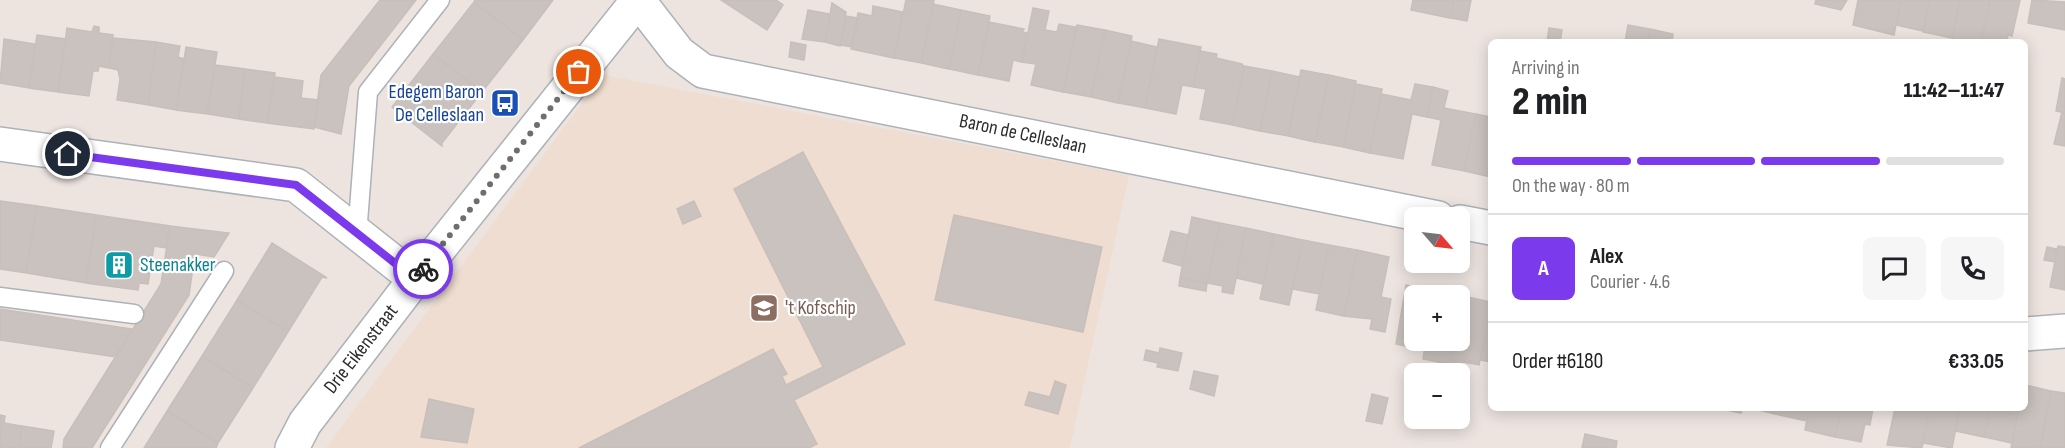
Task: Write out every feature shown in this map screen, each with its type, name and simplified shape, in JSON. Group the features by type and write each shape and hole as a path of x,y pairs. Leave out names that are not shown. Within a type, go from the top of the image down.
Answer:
{"street":[{"name":"Baron de Celleslaan","path":"638,0 679,52 703,71 1404,211"},
{"name":"Drie Eikenstraat","path":"292,448 305,423 415,279 638,0"},
{"path":"0,144 296,185 415,279"},
{"path":"1470,224 1488,227"},
{"path":"2028,334 2065,332"}],"lane":[{"path":"357,234 368,92 440,0"},
{"path":"110,448 224,271"},
{"path":"0,297 134,314"}],"shaded area":[{"name":"'t Kofschip","path":"603,75 1129,175 1070,448 326,448"}],"building":[{"path":"380,0 416,0 349,86 341,134 314,127 321,75"},
{"path":"475,0 553,0 523,40 474,2"},
{"path":"721,0 776,0 783,5 767,30"},
{"path":"906,0 934,0 921,63 894,58"},
{"path":"1413,0 1454,0 1450,18 1411,10"},
{"path":"1454,0 1471,0 1467,21 1450,18"},
{"path":"1816,0 1847,0 1841,10 1815,4"},
{"path":"1858,0 1901,0 1894,35 1853,25"},
{"path":"1901,0 1930,0 1923,31 1896,25"},
{"path":"1930,0 1960,0 1952,38 1923,32"},
{"path":"1960,0 1990,0 1982,39 1952,39"},
{"path":"1990,0 2020,0 2012,36 2008,35 2007,39 1982,39"},
{"path":"2032,0 2065,2 2065,30 2028,23"},
{"path":"474,2 523,40 482,92 433,54"},
{"path":"832,3 846,12 840,46 825,42"},
{"path":"933,4 961,10 949,69 921,63"},
{"path":"873,6 903,12 894,58 851,49 858,13 872,16"},
{"path":"1033,8 1049,11 1045,30 1057,32 1059,24 1076,27 1063,92 1031,85 1036,64 1022,62"},
{"path":"808,10 830,14 825,42 802,39"},
{"path":"961,10 990,16 978,75 949,69"},
{"path":"846,16 858,18 852,47 840,45"},
{"path":"989,22 1024,29 1022,32 1028,33 1022,62 1013,60 1009,81 978,75"},
{"path":"1077,25 1105,30 1091,97 1063,92"},
{"path":"1628,25 1650,29 1648,39 1626,39"},
{"path":"94,26 99,27 99,33 113,35 109,68 99,66 98,71 93,71 89,96 58,92 67,28 92,32"},
{"path":"1549,28 1562,30 1560,39 1547,39"},
{"path":"1650,29 1673,34 1672,39 1648,39"},
{"path":"1105,30 1132,36 1118,103 1091,97"},
{"path":"37,35 65,39 58,92 29,88"},
{"path":"113,38 156,42 148,105 117,100 120,79 118,70 109,68"},
{"path":"4,39 35,44 29,88 0,83"},
{"path":"1159,39 1201,47 1193,87 1182,85 1176,114 1145,108"},
{"path":"1131,41 1157,47 1145,108 1118,103"},
{"path":"156,42 180,46 178,57 184,59 176,110 148,105"},
{"path":"791,42 806,45 804,60 789,57"},
{"path":"186,47 217,52 207,114 176,110"},
{"path":"1200,51 1217,54 1216,58 1242,64 1244,67 1232,125 1200,119 1206,89 1193,87"},
{"path":"433,54 482,92 442,146 392,107"},
{"path":"215,65 245,69 239,119 207,114"},
{"path":"1244,66 1272,71 1260,131 1232,125"},
{"path":"245,69 275,73 267,123 239,119"},
{"path":"1301,70 1329,75 1315,142 1288,136"},
{"path":"1272,71 1300,77 1288,136 1260,131"},
{"path":"1329,75 1356,81 1343,147 1315,142"},
{"path":"275,77 303,81 301,98 318,100 314,129 267,123"},
{"path":"2062,78 2065,79 2065,113 2056,111"},
{"path":"1356,84 1382,89 1370,153 1343,147"},
{"path":"1415,84 1433,87 1427,117 1412,114 1403,159 1370,153 1381,94 1411,100"},
{"path":"1433,87 1448,91 1444,108 1476,114 1464,171 1432,165 1441,120 1427,117"},
{"path":"2062,112 2065,113 2065,146 2054,144"},
{"path":"1476,114 1488,116 1488,176 1464,171"},
{"path":"803,152 905,344 794,400 817,444 809,448 579,448 773,349 787,374 782,376 786,385 823,367 734,189"},
{"path":"0,201 37,206 26,273 0,269"},
{"path":"694,201 701,216 683,224 677,209"},
{"name":"Steenakker","path":"37,206 96,215 86,283 26,273"},
{"name":"Steenakker","path":"96,215 170,226 166,248 154,246 148,284 139,283 138,290 86,283"},
{"path":"954,215 1102,247 1083,332 935,300"},
{"path":"1192,217 1220,223 1207,283 1180,278"},
{"path":"1220,223 1246,228 1233,294 1222,292 1223,286 1207,283"},
{"path":"170,226 229,233 214,257 195,254 189,295 92,448 63,448 64,439 161,284"},
{"path":"1246,228 1274,234 1263,284 1236,278"},
{"path":"1171,231 1189,235 1182,266 1163,261"},
{"path":"1274,234 1303,240 1289,305 1260,299"},
{"path":"1303,240 1329,245 1319,294 1292,289"},
{"path":"272,243 327,278 322,277 288,332 237,300"},
{"path":"1329,245 1357,250 1344,316 1316,310"},
{"path":"2058,246 2065,247 2065,290 2050,287"},
{"path":"2047,247 2057,249 2055,262 2044,260"},
{"path":"1357,250 1389,257 1381,297 1391,299 1385,332 1370,329 1372,319 1344,316"},
{"path":"1180,278 1207,283 1206,291 1179,286"},
{"path":"1404,297 1404,346 1396,344"},
{"path":"1470,298 1488,301 1488,323 1479,365 1463,362 1449,363 1452,351 1470,351"},
{"path":"237,300 288,332 253,388 202,356"},
{"path":"0,309 132,329 116,357 0,340"},
{"path":"1488,323 1488,361 1480,360"},
{"path":"1160,348 1182,353 1178,371 1157,367 1158,363 1144,360 1146,350 1159,353"},
{"path":"1424,351 1452,351 1449,363 1423,359"},
{"path":"202,356 253,388 218,443 167,411"},
{"path":"1194,371 1218,376 1214,396 1190,389"},
{"path":"1055,381 1066,385 1058,414 1025,405 1029,392 1050,397"},
{"path":"2028,386 2051,391 2040,448 2011,448 2018,411 2028,411"},
{"path":"2051,391 2065,393 2065,448 2040,448"},
{"path":"1372,394 1388,398 1382,424 1366,421"},
{"path":"429,399 474,409 467,443 421,437"},
{"path":"167,411 218,443 216,448 144,448"},
{"path":"1776,411 1809,411 1807,421 1775,414"},
{"path":"1808,411 1840,411 1835,437 1805,430"},
{"path":"1840,411 1872,411 1870,425 1865,424 1861,442 1835,437"},
{"path":"1894,411 1929,411 1922,448 1887,445"},
{"path":"1929,411 1959,411 1952,448 1923,443"},
{"path":"1959,411 1989,411 1984,437 1955,431"},
{"path":"1989,411 2018,411 2012,443 1984,437"},
{"path":"0,415 5,416 4,423 22,426 19,448 0,448"},
{"path":"22,426 54,431 51,448 19,448"},
{"path":"1585,434 1617,441 1616,448 1582,448"}],"way so far":[{"path":"423,269 579,72"}],"place":[{"name":"Edegem Baron De Celleslaan","path":"505,103"},
{"name":"Steenakker","path":"119,265"},
{"name":"'t Kofschip","path":"764,308"}],"route":[{"path":"68,154 296,185 415,279 423,269"}]}
